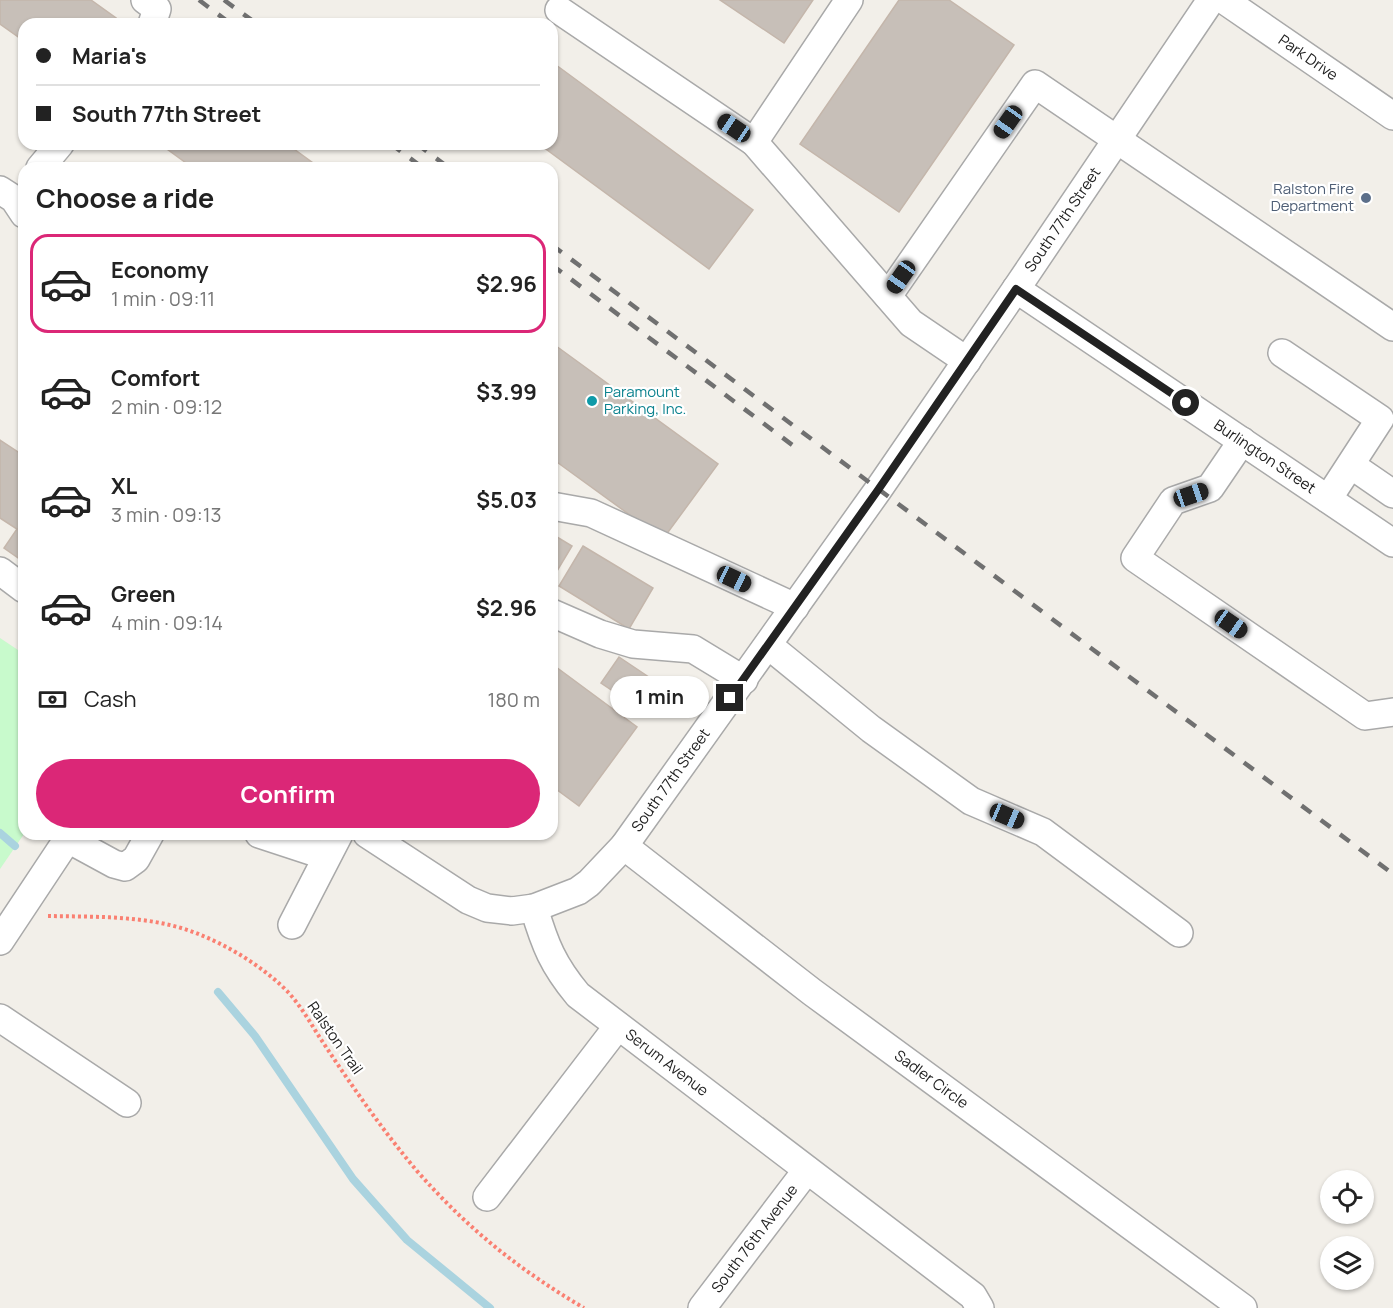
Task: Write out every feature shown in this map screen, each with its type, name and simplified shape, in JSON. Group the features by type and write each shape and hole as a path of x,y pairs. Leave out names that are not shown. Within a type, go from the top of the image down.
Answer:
{"street":[{"path":"145,0 157,9 154,18"},
{"path":"754,142 849,0"},
{"name":"South 77th Street","path":"534,908 578,891 589,883 624,846 744,680 967,361 1210,0"},
{"name":"Park Drive","path":"1224,0 1393,116"},
{"path":"559,10 754,142 911,324 967,361"},
{"path":"888,296 1035,84 1393,327"},
{"path":"45,162 55,150"},
{"name":"Burlington Street","path":"1016,289 1393,543"},
{"path":"1282,353 1380,419 1328,499"},
{"path":"1242,441 1210,488 1173,501 1135,558 1365,716 1393,712"},
{"path":"1351,465 1393,494"},
{"path":"558,507 591,513 795,607"},
{"path":"0,571 18,584"},
{"path":"558,616 600,634 633,644 693,649 744,680"},
{"path":"768,645 871,729 971,801 1043,832 1179,933"},
{"path":"7,931 66,840"},
{"path":"75,840 114,864 125,867 136,858 146,840"},
{"path":"292,925 333,845 300,840"},
{"path":"376,840 468,900 487,908 512,911 534,908"},
{"name":"Sadler Circle","path":"624,846 812,992 1243,1308"},
{"name":"Serum Avenue","path":"534,908 548,950 560,973 578,995 973,1296 980,1308"},
{"path":"0,1017 127,1102"},
{"path":"487,1197 618,1026"},
{"name":"South 76th Avenue","path":"702,1308 807,1170"}],"path":[{"name":"Ralston Trail","path":"7,931 49,916 163,922 197,933 228,948 260,968 286,991 307,1015 325,1046 383,1126 416,1169 457,1215 532,1276 584,1308"}],"green space":[{"path":"0,638 18,650 18,840 20,840 0,869"}],"building":[{"path":"0,0 91,0 116,18 18,18 18,37 0,24"},
{"path":"720,0 813,0 784,43"},
{"path":"899,0 949,0 1014,45 899,212 800,144"},
{"path":"558,66 753,210 709,269 547,150 558,150"},
{"path":"168,150 295,150 312,162 185,162"},
{"name":"Paramount Parking, Inc.","path":"558,347 718,464 663,539 558,463"},
{"path":"0,440 18,452 18,558 4,548 17,529 0,518"},
{"path":"558,538 572,546 558,569"},
{"path":"583,546 653,588 629,629 559,586"},
{"path":"619,657 668,690 650,716 601,683"},
{"path":"558,668 637,727 579,806 558,790"}],"waterway":[{"path":"0,833 15,846"},
{"path":"218,992 255,1036 353,1179 407,1240 490,1308"}],"railway":[{"path":"199,0 223,18"},
{"path":"224,0 249,18"},
{"path":"399,150 415,162"},
{"path":"425,150 441,162"},
{"path":"558,249 1393,874"},
{"path":"558,269 795,447"}],"place":[{"name":"Ralston Fire Department","path":"1366,198"},
{"name":"Paramount Parking, Inc.","path":"592,401"}],"route":[{"path":"730,698 878,490 1016,289 1186,403"}]}
